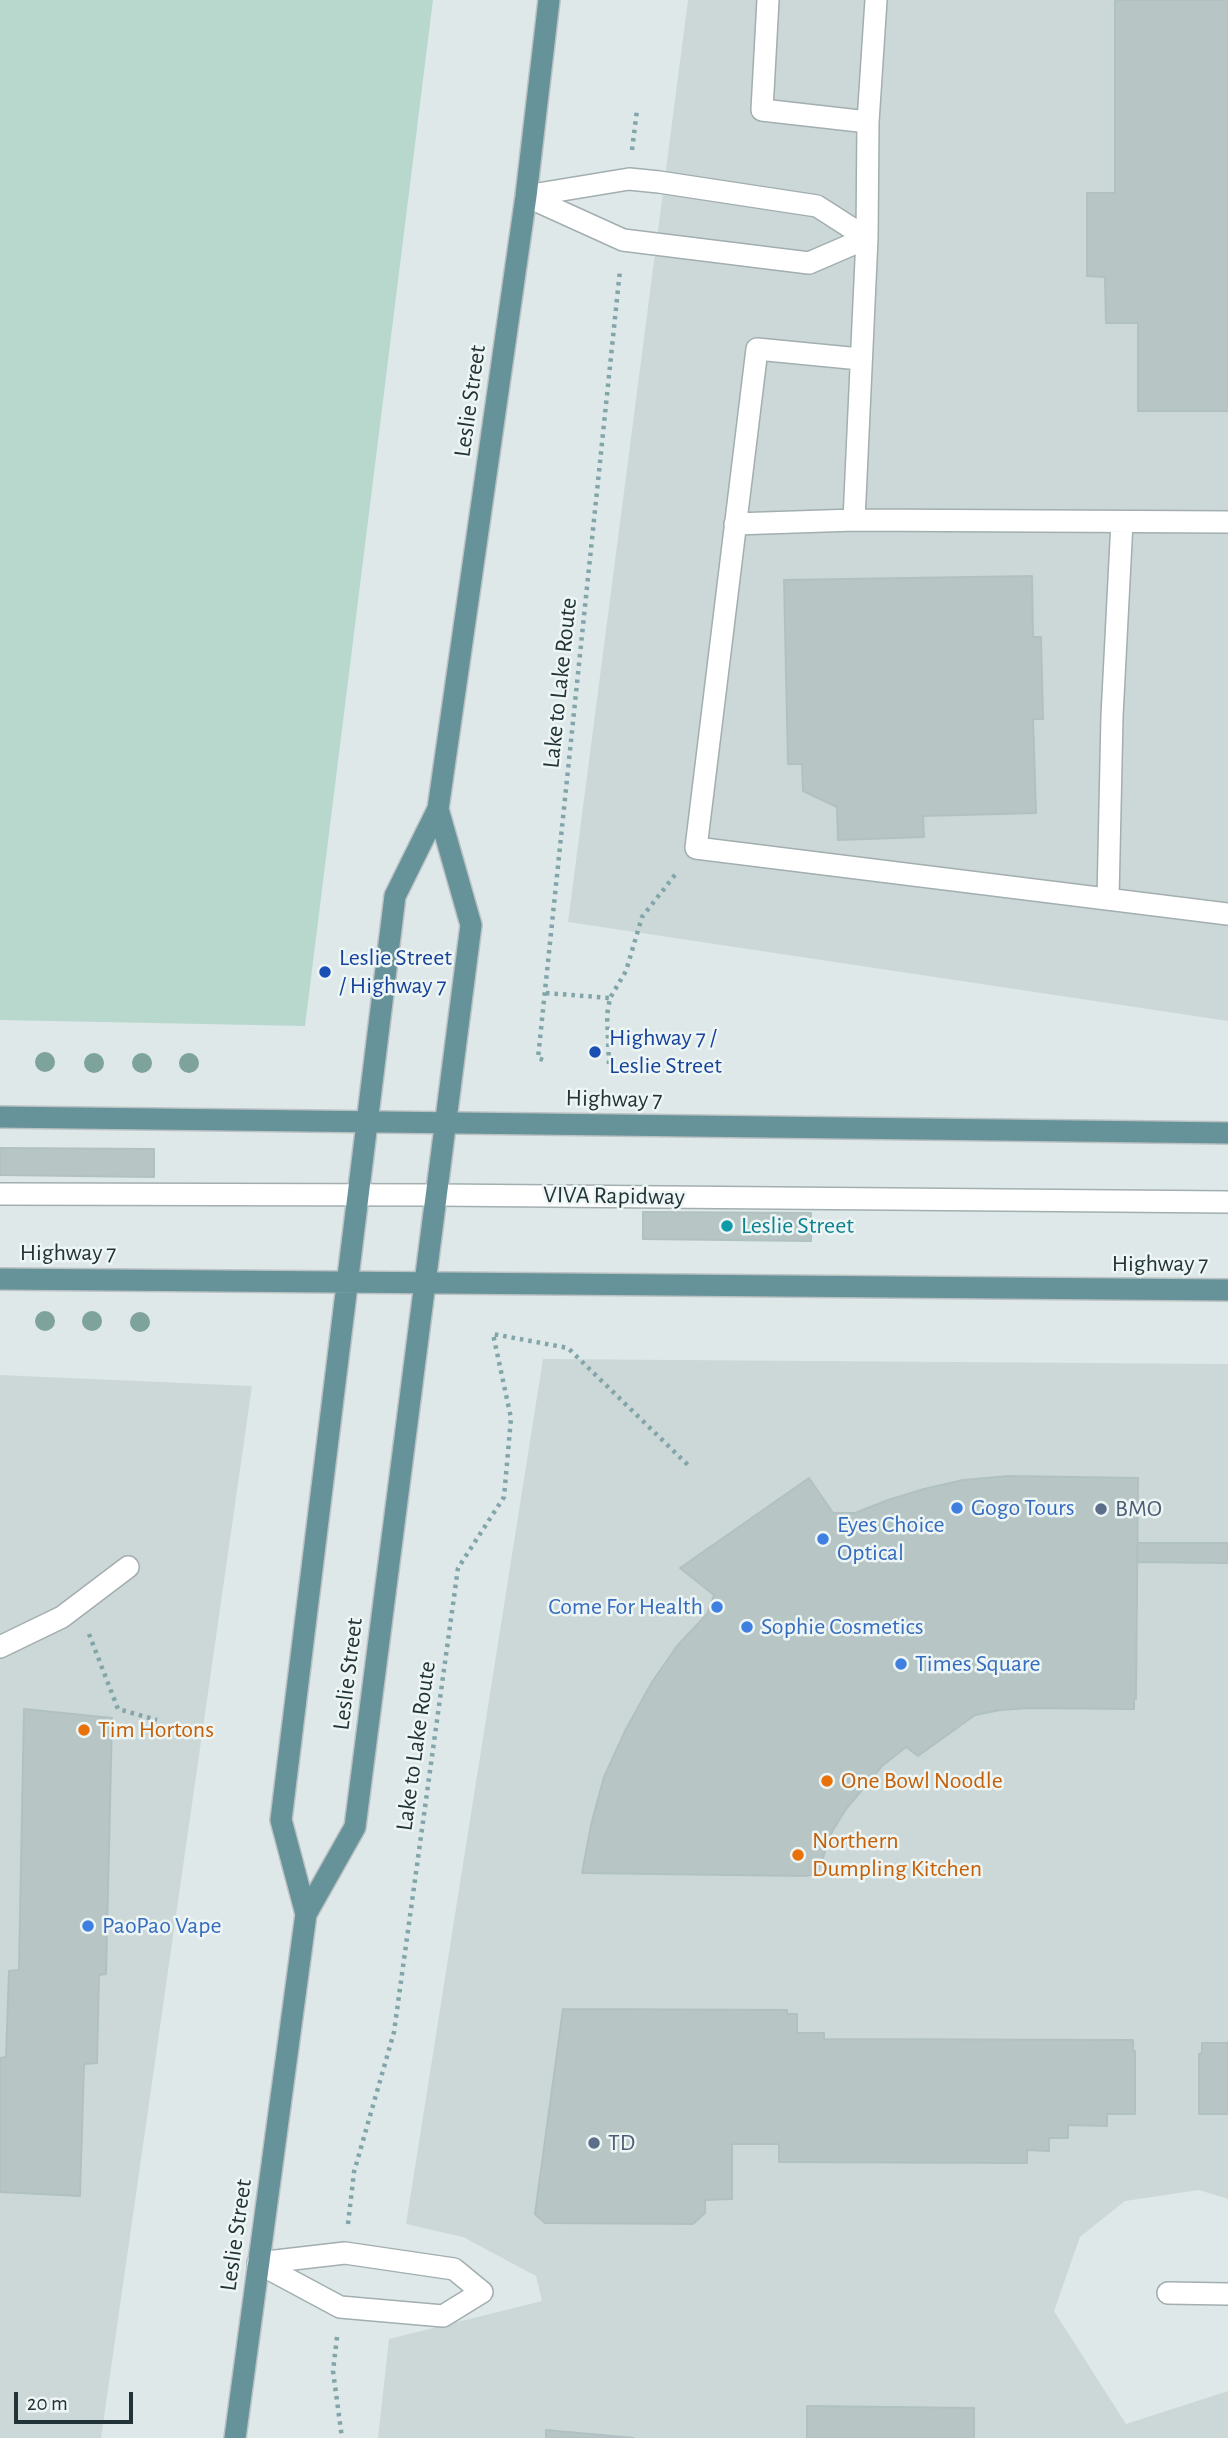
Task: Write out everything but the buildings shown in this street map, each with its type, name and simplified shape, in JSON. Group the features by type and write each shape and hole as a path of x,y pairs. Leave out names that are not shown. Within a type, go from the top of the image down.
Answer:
{"main road":[{"name":"Leslie Street","path":"306,1914 281,1820 395,896 438,809 526,196 549,0"},
{"name":"Leslie Street","path":"235,2438 306,1914 355,1827 471,925 438,809"},
{"name":"Highway 7","path":"0,1117 1228,1133"},
{"name":"Highway 7","path":"0,1279 1228,1290"}],"street":[{"path":"768,0 762,110 868,122"},
{"path":"854,520 867,238 868,122 876,0"},
{"path":"526,196 629,179 659,182 817,206 867,238"},
{"path":"526,196 623,240 636,242 810,263 867,238"},
{"path":"860,359 757,349 696,848 1228,914"},
{"path":"735,524 854,520 1228,522"},
{"path":"1108,899 1112,716 1122,522"},
{"name":"VIVA Rapidway","path":"0,1194 1228,1202"},
{"path":"0,1647 62,1617 128,1567"},
{"path":"345,2253 454,2269 482,2292 443,2316 340,2307 258,2263 345,2253"},
{"path":"1168,2293 1228,2294"}],"path":[{"name":"Lake to Lake Route","path":"543,1059 538,1058 617,306"},
{"path":"609,1064 607,1015 610,998 626,971 642,917 696,848"},
{"path":"545,993 610,998"},
{"name":"Lake to Lake Route","path":"354,2172 394,2032 458,1567 504,1497 511,1418 493,1334 568,1348 691,1468"},
{"path":"78,1606 118,1709 158,1720"},
{"path":"333,2371 342,2438"}],"shaded area":[{"path":"688,0 1228,0 1228,1021 568,922"},
{"name":"Times Square","path":"543,1359 1228,1364 1228,2199 1199,2190 1125,2201 1080,2237 1054,2311 1126,2424 1228,2391 1228,2438 378,2438 389,2339 542,2301 536,2276 463,2237 406,2224"},
{"path":"0,1375 252,1386 101,2438 0,2438"}],"green space":[{"path":"0,0 433,0 305,1026 0,1020"}],"place":[{"name":"Leslie Street / Highway 7","path":"325,972"},
{"name":"Highway 7 / Leslie Street","path":"595,1052"},
{"name":"Leslie Street","path":"727,1226"},
{"name":"Gogo Tours","path":"957,1508"},
{"name":"BMO","path":"1101,1509"},
{"name":"Eyes Choice Optical","path":"823,1539"},
{"name":"Come For Health","path":"717,1607"},
{"name":"Sophie Cosmetics","path":"747,1627"},
{"name":"Times Square","path":"901,1664"},
{"name":"Tim Hortons","path":"84,1730"},
{"name":"One Bowl Noodle","path":"827,1781"},
{"name":"Northern Dumpling Kitchen","path":"798,1855"},
{"name":"PaoPao Vape","path":"88,1926"},
{"name":"TD","path":"594,2143"}]}
